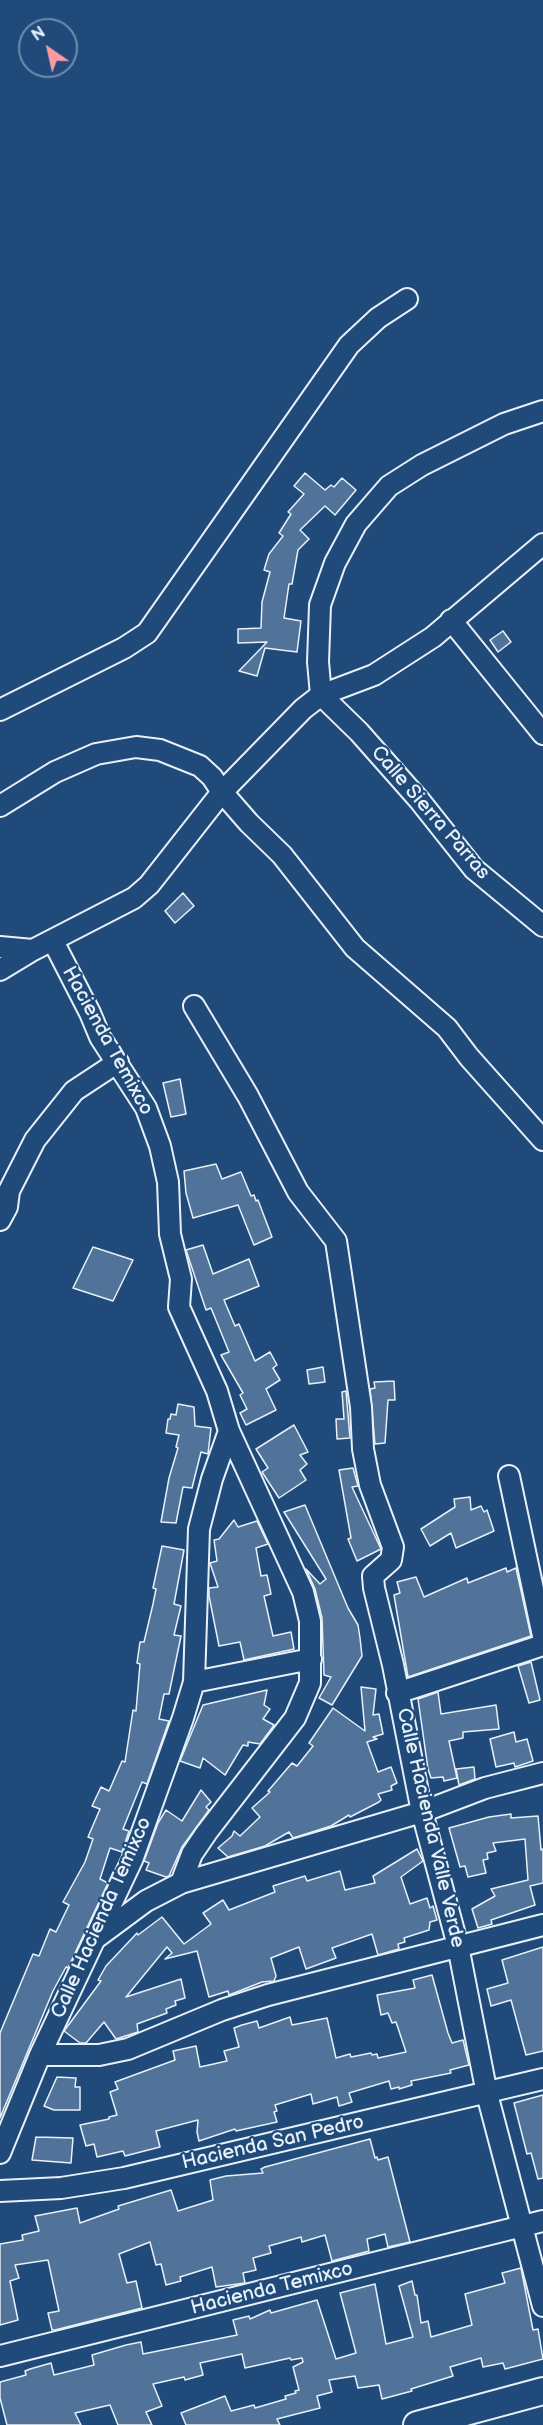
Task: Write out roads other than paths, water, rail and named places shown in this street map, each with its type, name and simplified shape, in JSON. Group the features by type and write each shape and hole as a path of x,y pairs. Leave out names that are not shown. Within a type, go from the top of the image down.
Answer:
{"main road":[{"path":"417,2425 543,2391"}],"street":[{"path":"0,710 124,648 147,633 349,345 378,318 407,299"},
{"path":"321,696 318,662 320,605 335,563 356,524 389,486 422,465 504,424 543,411"},
{"path":"0,970 33,950 134,898 149,885 222,792 276,735 321,696 374,675 432,637 543,544"},
{"path":"451,620 543,734"},
{"name":"Calle Sierra Parras","path":"321,696 366,740 420,801 474,869 543,926"},
{"path":"0,806 65,768 96,754 136,747 160,750 200,766 212,777 249,823 282,855 355,948 447,1028 469,1057 543,1140"},
{"name":"Hacienda Temixco","path":"53,941 90,1012 100,1037 146,1108 168,1182 170,1234 181,1279 179,1306 217,1390 229,1431 303,1592 310,1621 310,1683 295,1718 207,1832 192,1854 181,1883"},
{"path":"0,947 33,950"},
{"name":"Calle Hacienda Valle Verde","path":"194,1006 248,1096 298,1192 336,1241 361,1407 363,1449 370,1485 393,1547 392,1560 373,1576 422,1812 458,1946 487,2094 543,2306"},
{"path":"0,1220 7,1207 9,1191 35,1140 74,1090 118,1062"},
{"path":"0,1172 9,1191"},
{"name":"Calle Hacienda Temixco","path":"0,2153 40,2055 132,1860 183,1718 194,1682 199,1528 212,1479 229,1431"},
{"path":"509,1476 543,1636"},
{"path":"397,1693 543,1645"},
{"path":"194,1682 311,1659"},
{"path":"93,1941 146,1901 181,1883 422,1812 485,1788 543,1773"},
{"path":"40,2055 99,2055 128,2049 222,2010 268,1995 543,1925"},
{"name":"Hacienda San Pedro","path":"0,2191 61,2188 124,2178 543,2079"},
{"name":"Hacienda Temixco","path":"0,2356 543,2221"}]}
